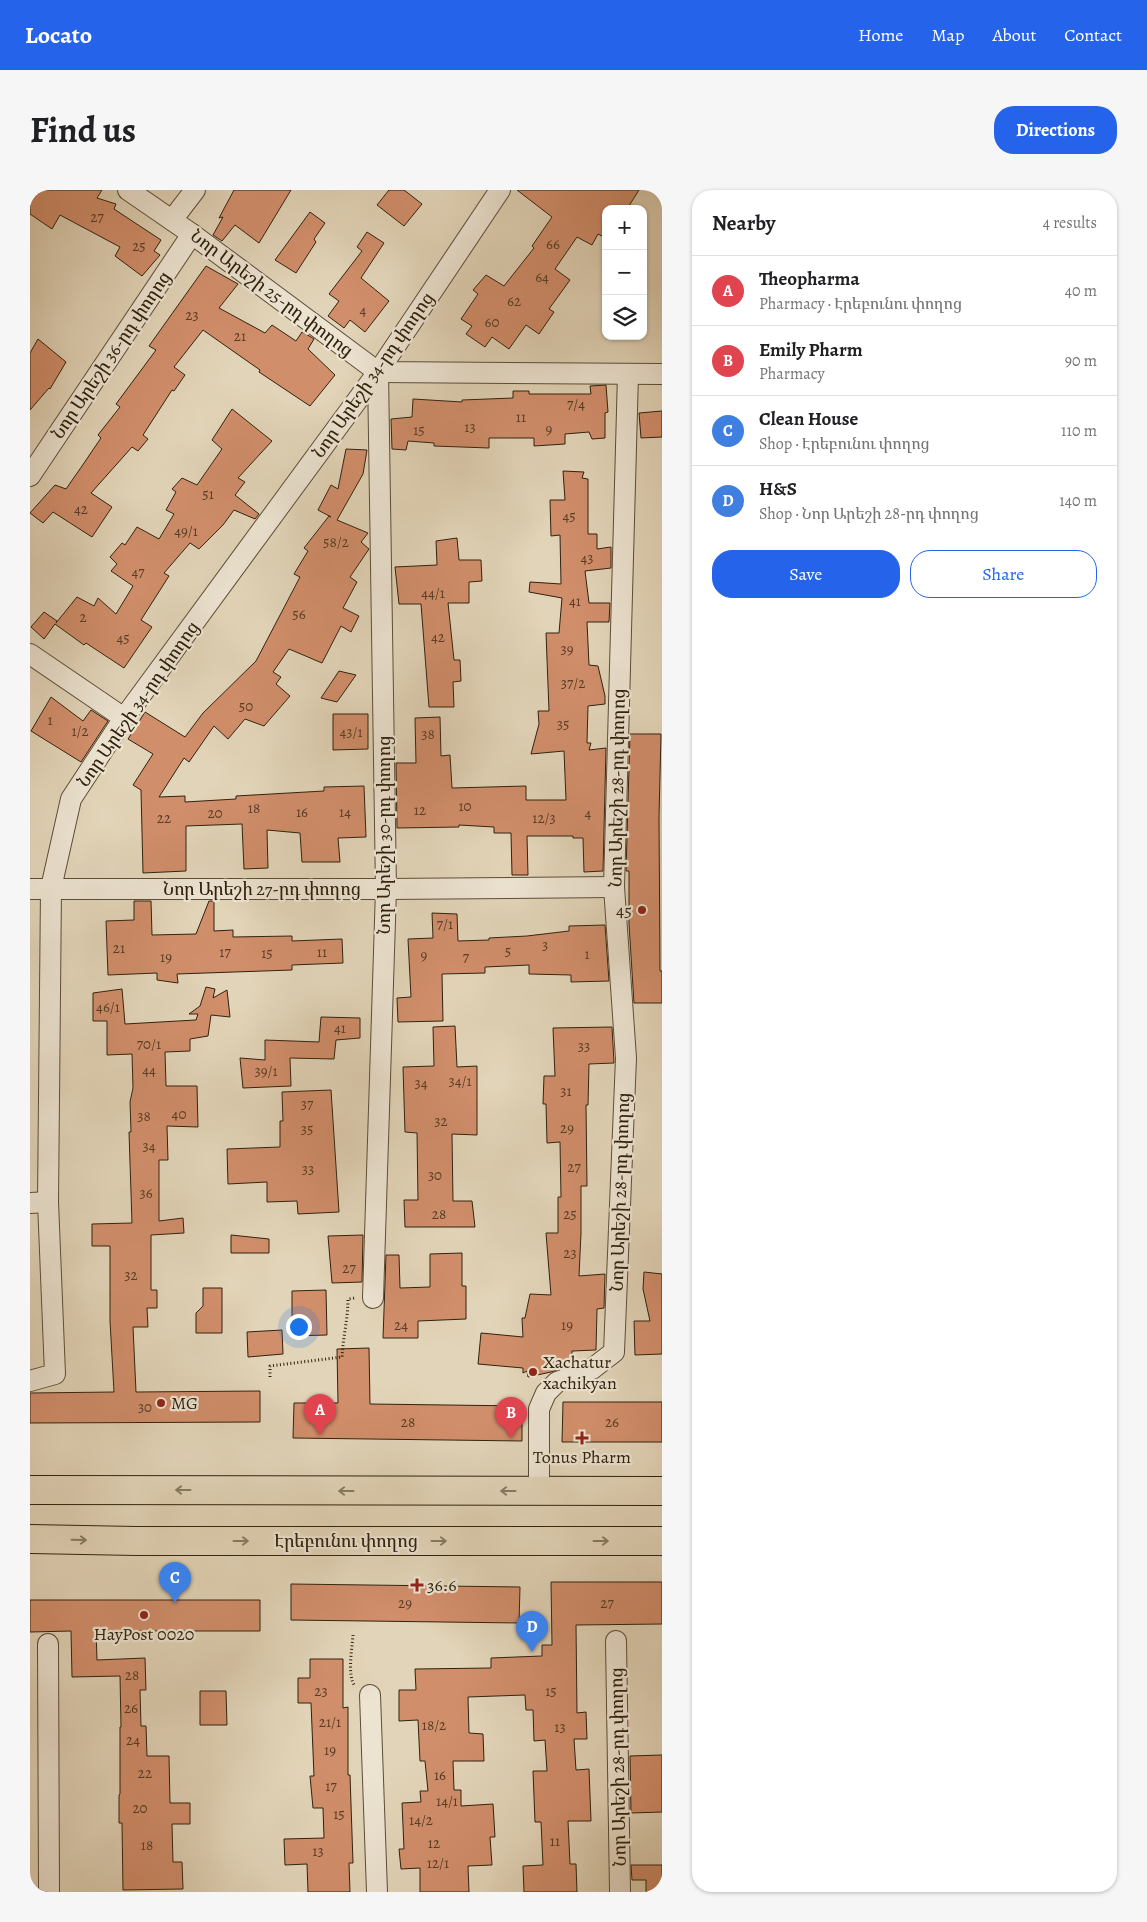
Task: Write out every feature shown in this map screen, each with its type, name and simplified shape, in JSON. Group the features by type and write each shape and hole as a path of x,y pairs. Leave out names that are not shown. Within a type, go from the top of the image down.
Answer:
{"main road":[{"path":"30,1490 662,1491"},
{"name":"Էրեբունու փողոց","path":"30,1539 165,1541 662,1541"}],"street":[{"name":"Նոր Արեշի 25-րդ փողոց","path":"128,190 192,234 378,372"},
{"path":"172,220 195,190"},
{"name":"Նոր Արեշի 34-րդ փողոց","path":"30,1381 54,1374 39,1202 51,888 72,799 124,718 378,372 500,190"},
{"name":"Նոր Արեշի 36-րդ փողոց","path":"30,476 192,234"},
{"path":"378,372 662,374"},
{"name":"Նոր Արեշի 30-րդ փողոց","path":"373,1298 386,889 378,372"},
{"name":"Նոր Արեշի 28-րդ փողոց","path":"539,1491 539,1409 546,1393 557,1382 592,1369 614,1352 626,1058 614,887 628,374"},
{"path":"30,654 124,718"},
{"name":"Նոր Արեշի 27-րդ փողոց","path":"30,889 614,887"},
{"name":"Նոր Արեշի 28-րդ փողոց","path":"616,1641 620,1892"},
{"path":"48,1644 49,1892"},
{"path":"370,1695 377,1892"}],"path":[{"path":"270,1377 270,1366 342,1357 344,1336 348,1322 348,1299 373,1298"},
{"path":"353,1636 352,1682 358,1692 370,1695"}],"building":[{"path":"30,190 102,190 97,198 116,204 114,209 161,240 154,251 160,255 142,276 115,256 120,247 60,215 52,229 30,214"},
{"path":"234,190 291,190 259,243 235,225 222,241 213,235 223,217 219,218"},
{"path":"389,190 404,190 422,204 404,226 377,205"},
{"path":"517,190 639,190 630,205 602,205 602,236 598,234 592,245 577,237 555,269 570,280 549,309 554,312 539,334 526,325 509,349 492,337 485,347 466,334 472,326 461,319 478,294 473,290 486,275 504,286 534,248 532,246 552,217"},
{"path":"310,212 325,223 314,239 316,242 296,273 275,260"},
{"path":"367,232 384,243 361,278 389,301 365,332 350,320 344,328 328,316 339,301 329,294 362,251 357,247"},
{"path":"206,266 238,284 219,308 265,333 272,325 296,341 302,332 311,337 314,339 308,349 335,375 310,406 259,372 260,370 203,330 174,367 185,375 174,391 172,390 143,435 148,439 138,451 132,447 91,493 112,507 92,537 53,512 43,523 30,513 55,485 66,489 101,438 98,435 120,407 116,404 156,350 149,346"},
{"path":"38,339 66,362 50,389 30,410 30,353"},
{"path":"606,385 608,412 605,413 605,438 592,439 589,432 565,434 565,444 534,446 534,438 489,438 489,448 434,446 434,443 408,441 406,450 392,449 391,419 412,417 413,399 462,402 462,400 513,398 513,391 529,391 529,394 591,394 590,386"},
{"path":"232,409 272,441 238,478 245,482 235,495 259,514 255,519 234,510 223,525 199,549 190,543 164,573 169,576 141,620 152,627 124,668 86,643 84,645 55,624 44,639 31,627 44,612 57,621 56,623 77,597 94,606 98,598 116,614 133,586 111,571 117,564 110,557 122,543 125,545 137,527 159,539 174,514 166,510 176,492 172,489 182,478 197,485 222,449 212,440"},
{"path":"662,411 662,437 641,438 639,413"},
{"path":"346,449 367,450 363,474 337,520 368,533 361,542 369,549 350,577 357,582 343,608 359,616 351,632 341,626 322,663 289,649 273,672 281,677 276,684 290,696 264,726 245,719 228,739 214,726 189,762 184,758 159,797 185,796 185,802 236,799 236,796 324,791 324,787 364,786 366,837 338,838 340,862 302,862 300,833 267,830 268,868 244,869 242,824 186,826 186,871 143,873 141,790 133,785 153,754 128,739 145,712 185,737 203,713 256,661 300,577 294,574 308,551 304,548 329,516 331,517 318,510 331,485 338,489"},
{"path":"563,471 584,472 582,478 588,479 588,534 597,534 597,549 611,547 611,568 585,571 589,603 610,603 609,622 587,622 589,665 598,666 605,696 605,704 588,706 587,743 591,743 589,750 606,748 603,871 584,872 583,838 573,838 573,836 527,836 528,875 512,875 511,833 494,833 494,827 459,825 459,827 397,828 396,763 416,763 415,718 440,717 441,756 450,755 452,788 526,786 526,800 566,800 564,751 531,754 539,724 538,711 549,711 546,633 559,633 562,598 529,592 530,582 561,584 560,535 551,536 550,500 565,500"},
{"path":"457,538 459,560 481,560 482,581 469,582 469,603 448,603 454,660 460,660 461,681 453,682 454,707 429,707 421,604 399,604 395,567 437,565 436,541"},
{"path":"339,671 356,675 337,702 321,698"},
{"path":"51,697 83,721 91,710 108,721 81,762 31,731"},
{"path":"333,714 368,714 368,749 333,750"},
{"path":"630,734 661,734 659,817 662,1003 634,1003 629,924 629,871 626,871"},
{"path":"134,901 151,901 152,935 196,934 209,901 214,901 214,931 233,930 233,937 292,936 292,941 342,939 343,963 292,965 292,970 177,974 178,983 157,980 157,973 108,975 106,921 134,920"},
{"path":"432,913 457,914 458,941 489,940 489,938 569,931 569,926 605,925 609,981 571,982 571,975 529,974 529,965 485,967 485,973 442,974 443,1021 398,1022 397,998 411,997 408,939 433,938"},
{"path":"206,987 215,989 213,998 227,990 230,1017 211,1015 208,1036 190,1039 190,1051 165,1052 166,1086 197,1086 198,1127 167,1126 168,1160 159,1160 159,1221 183,1218 184,1233 151,1235 151,1290 157,1290 157,1308 147,1308 148,1327 133,1327 136,1392 260,1391 260,1422 30,1423 30,1393 114,1392 110,1321 110,1246 92,1246 92,1224 132,1223 129,1132 131,1132 130,1102 133,1088 132,1054 107,1055 107,1021 93,1021 93,993 122,989 125,1024 196,1020 198,1014 189,1014 200,1006"},
{"path":"321,1017 360,1018 360,1038 336,1040 334,1059 290,1058 291,1086 243,1088 240,1058 265,1060 265,1040 319,1042"},
{"path":"455,1026 457,1067 477,1066 477,1135 452,1134 453,1201 472,1201 475,1227 405,1227 404,1200 418,1200 417,1133 405,1132 403,1067 434,1066 433,1027"},
{"path":"612,1027 614,1063 589,1064 588,1105 586,1105 587,1186 581,1186 579,1276 605,1274 604,1308 597,1309 596,1350 572,1351 572,1364 551,1372 528,1377 527,1371 523,1373 523,1368 478,1364 481,1333 523,1337 522,1318 525,1318 530,1294 551,1295 546,1233 558,1233 558,1197 561,1197 560,1142 547,1143 546,1104 543,1104 544,1076 555,1076 553,1028"},
{"path":"331,1090 339,1212 298,1214 297,1201 267,1202 267,1182 228,1184 227,1149 280,1147 280,1121 283,1121 282,1092"},
{"path":"231,1235 269,1239 269,1253 231,1253"},
{"path":"363,1235 362,1282 332,1283 328,1236"},
{"path":"462,1253 462,1286 466,1286 466,1319 418,1321 418,1338 383,1338 386,1255 399,1255 400,1288 430,1287 430,1254"},
{"path":"644,1272 662,1274 662,1354 635,1355 634,1321 650,1321 643,1289"},
{"path":"203,1288 222,1288 222,1333 196,1333 196,1313 203,1306"},
{"path":"326,1290 327,1335 292,1336 292,1291"},
{"path":"282,1330 283,1354 248,1357 247,1332"},
{"path":"369,1348 370,1404 522,1406 522,1441 293,1438 294,1403 338,1403 337,1349"},
{"path":"563,1402 662,1402 662,1442 562,1442"},
{"path":"551,1582 662,1582 662,1624 576,1625 577,1713 586,1712 587,1739 574,1739 576,1770 589,1769 591,1821 568,1821 570,1864 576,1864 577,1892 524,1892 523,1866 543,1865 541,1822 535,1822 533,1771 547,1771 545,1740 534,1741 533,1710 526,1710 525,1695 468,1697 469,1733 483,1734 484,1761 453,1761 454,1790 461,1790 461,1806 493,1804 495,1837 490,1837 492,1865 468,1866 469,1892 420,1892 420,1868 401,1869 399,1849 404,1849 402,1803 421,1802 420,1791 428,1791 425,1761 420,1761 418,1720 399,1721 399,1690 416,1690 415,1669 491,1668 491,1658 542,1656 542,1645 552,1645"},
{"path":"291,1584 520,1587 519,1623 291,1620"},
{"path":"30,1600 260,1600 260,1631 96,1631 97,1660 145,1658 146,1690 140,1690 141,1726 146,1726 147,1756 169,1756 170,1803 190,1803 190,1824 172,1824 173,1862 182,1862 183,1889 123,1890 122,1823 119,1823 120,1676 72,1677 71,1631 30,1632"},
{"path":"310,1659 343,1659 343,1708 348,1707 348,1775 350,1775 353,1863 349,1863 350,1892 308,1892 307,1864 285,1865 284,1839 324,1838 323,1808 313,1808 310,1776 314,1776 311,1703 298,1703 298,1678 310,1678"},
{"path":"200,1691 226,1691 227,1725 200,1725"},
{"path":"662,1755 662,1812 631,1813 630,1756"},
{"path":"631,1865 662,1865 662,1892 646,1892 646,1880 632,1880"}],"place":[{"name":"45","path":"642,910"},
{"name":"Xachatur xachikyan","path":"533,1372"},
{"name":"MG","path":"161,1403"},
{"name":"Theopharma","path":"320,1435"},
{"name":"Emily Pharm","path":"511,1438"},
{"name":"Tonus Pharm","path":"582,1438"},
{"name":"36.6","path":"417,1585"},
{"name":"Clean House","path":"175,1603"},
{"name":"HayPost 0020","path":"144,1615"},
{"name":"H&S","path":"532,1652"}]}
